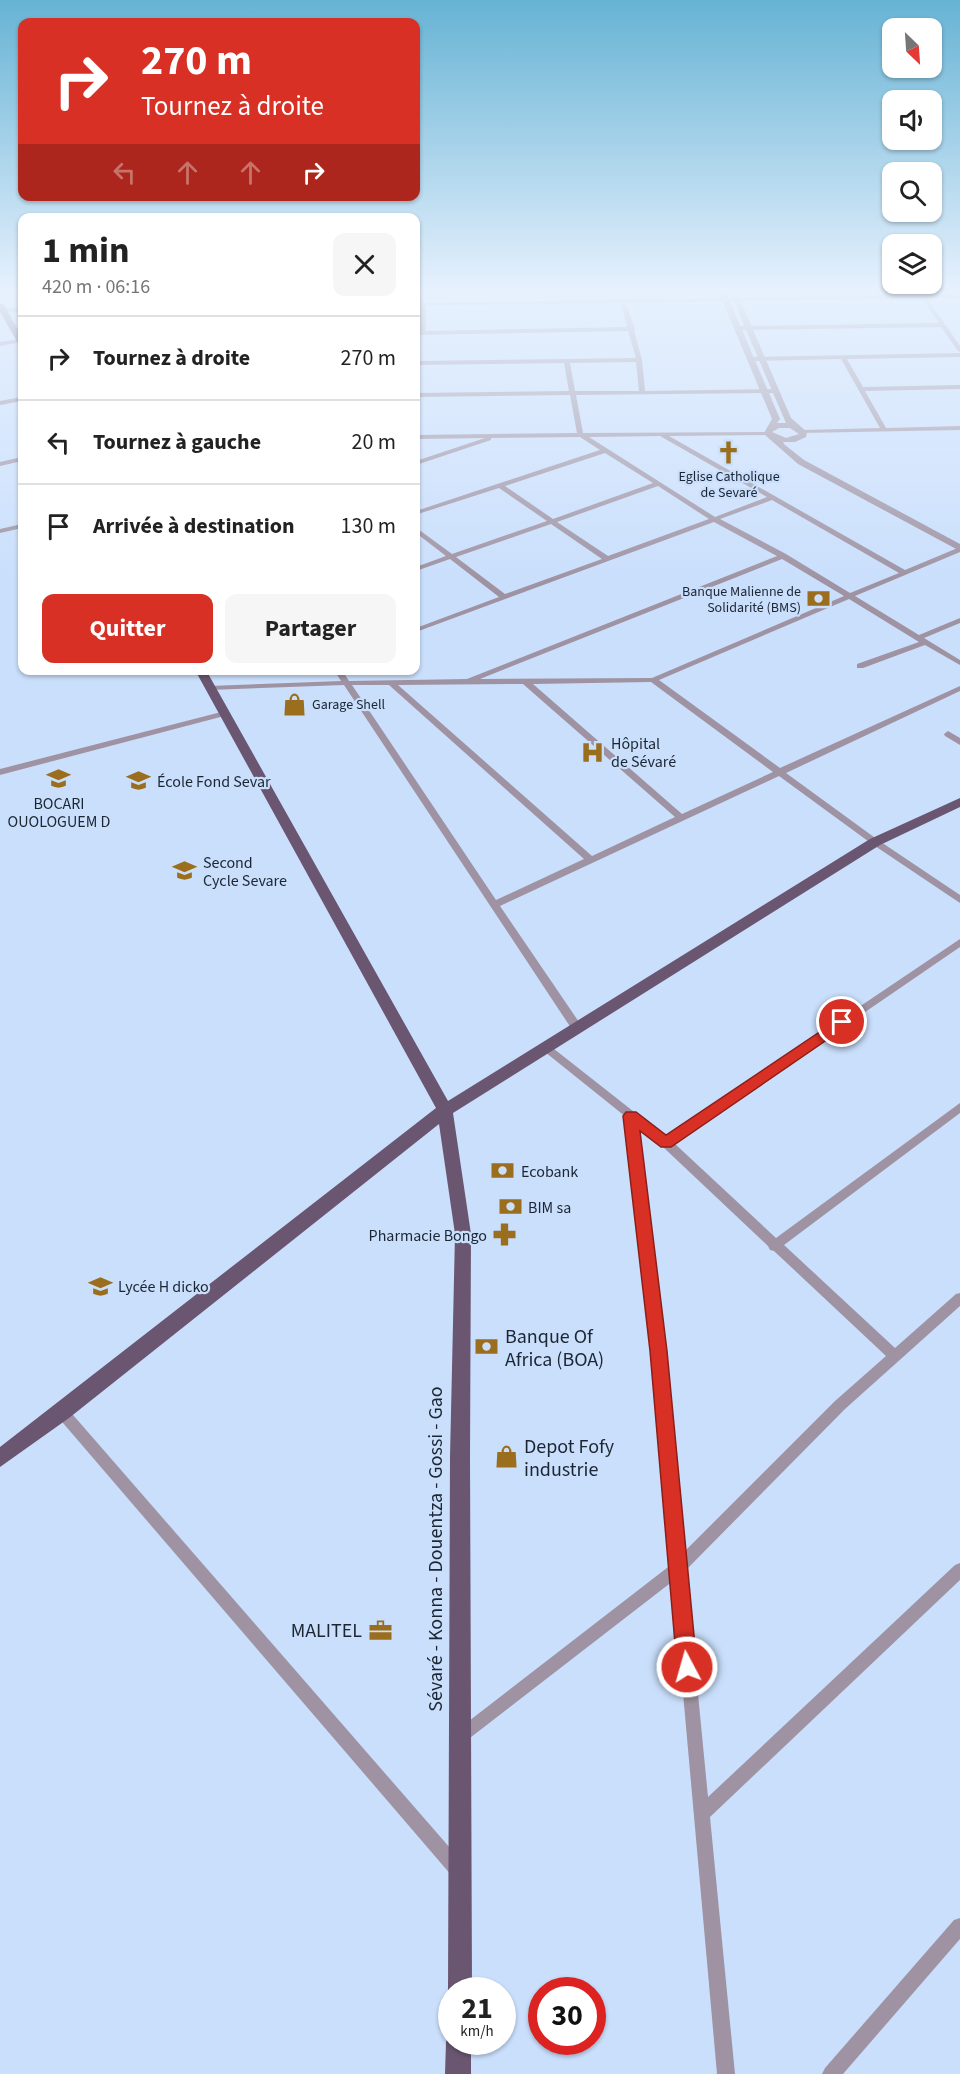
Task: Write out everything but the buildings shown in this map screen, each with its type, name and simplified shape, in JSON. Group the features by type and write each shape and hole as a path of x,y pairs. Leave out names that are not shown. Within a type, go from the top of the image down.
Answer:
{"main road":[{"path":"202,675 445,1110"},
{"path":"0,1458 62,1412 445,1110 875,842 960,802"},
{"name":"Sévaré - Konna - Douentza - Gossi - Gao","path":"445,1110 463,1234 460,1457 460,1977"},
{"path":"458,2074 459,2055"}],"street":[{"path":"572,387 579,434"},
{"path":"642,387 642,392"},
{"path":"764,387 776,419 772,433"},
{"path":"774,387 787,419 800,432 799,447 813,460 960,539"},
{"path":"884,430 862,389 960,387"},
{"path":"420,395 776,391"},
{"path":"0,403 18,400"},
{"path":"772,433 782,425 800,432 960,428"},
{"path":"941,429 960,438"},
{"path":"420,437 772,433 789,441 800,432"},
{"path":"772,433 782,447 801,462 960,548"},
{"path":"579,434 714,519 783,556 960,663"},
{"path":"661,434 903,572"},
{"path":"420,462 500,435"},
{"path":"420,512 606,450"},
{"path":"0,464 18,460"},
{"path":"420,568 657,484"},
{"path":"499,485 607,559"},
{"path":"420,628 774,497"},
{"path":"1,529 18,527"},
{"path":"420,533 504,597"},
{"path":"209,688 346,683 653,680 846,595 960,548"},
{"path":"465,682 783,556"},
{"path":"860,666 921,640 960,620"},
{"path":"341,675 577,1028"},
{"path":"653,680 875,842 960,900"},
{"path":"526,682 681,818"},
{"path":"392,684 590,859"},
{"path":"494,905 960,688"},
{"path":"0,772 225,712"},
{"path":"948,734 960,742"},
{"path":"666,1143 960,942"},
{"path":"545,1048 666,1143 774,1246 894,1355"},
{"path":"774,1246 960,1107"},
{"path":"631,1116 658,1351 677,1569 703,1813 717,1999 726,2074"},
{"path":"461,1736 677,1569 840,1406 960,1298"},
{"path":"62,1412 460,1873"},
{"path":"703,1813 960,1570"},
{"path":"831,2074 960,1926"}],"place":[{"name":"Eglise Catholique de Sevaré","path":"729,452"},
{"name":"Banque Malienne de Solidarité (BMS)","path":"819,599"},
{"name":"Garage Shell","path":"294,704"},
{"name":"Hôpital de Sévaré","path":"593,752"},
{"name":"BOCARI OUOLOGUEM D","path":"59,778"},
{"name":"École Fond Sevar","path":"139,781"},
{"name":"Second Cycle Sevare","path":"185,871"},
{"name":"Ecobank","path":"503,1171"},
{"name":"BIM sa","path":"510,1207"},
{"name":"Pharmacie Bongo","path":"505,1235"},
{"name":"Lycée H dicko","path":"100,1286"},
{"name":"Banque Of Africa (BOA)","path":"487,1347"},
{"name":"Depot Fofy industrie","path":"506,1457"},
{"name":"MALITEL","path":"380,1630"}],"route":[{"path":"687,1667 658,1351 631,1116 666,1143 842,1022"}]}
